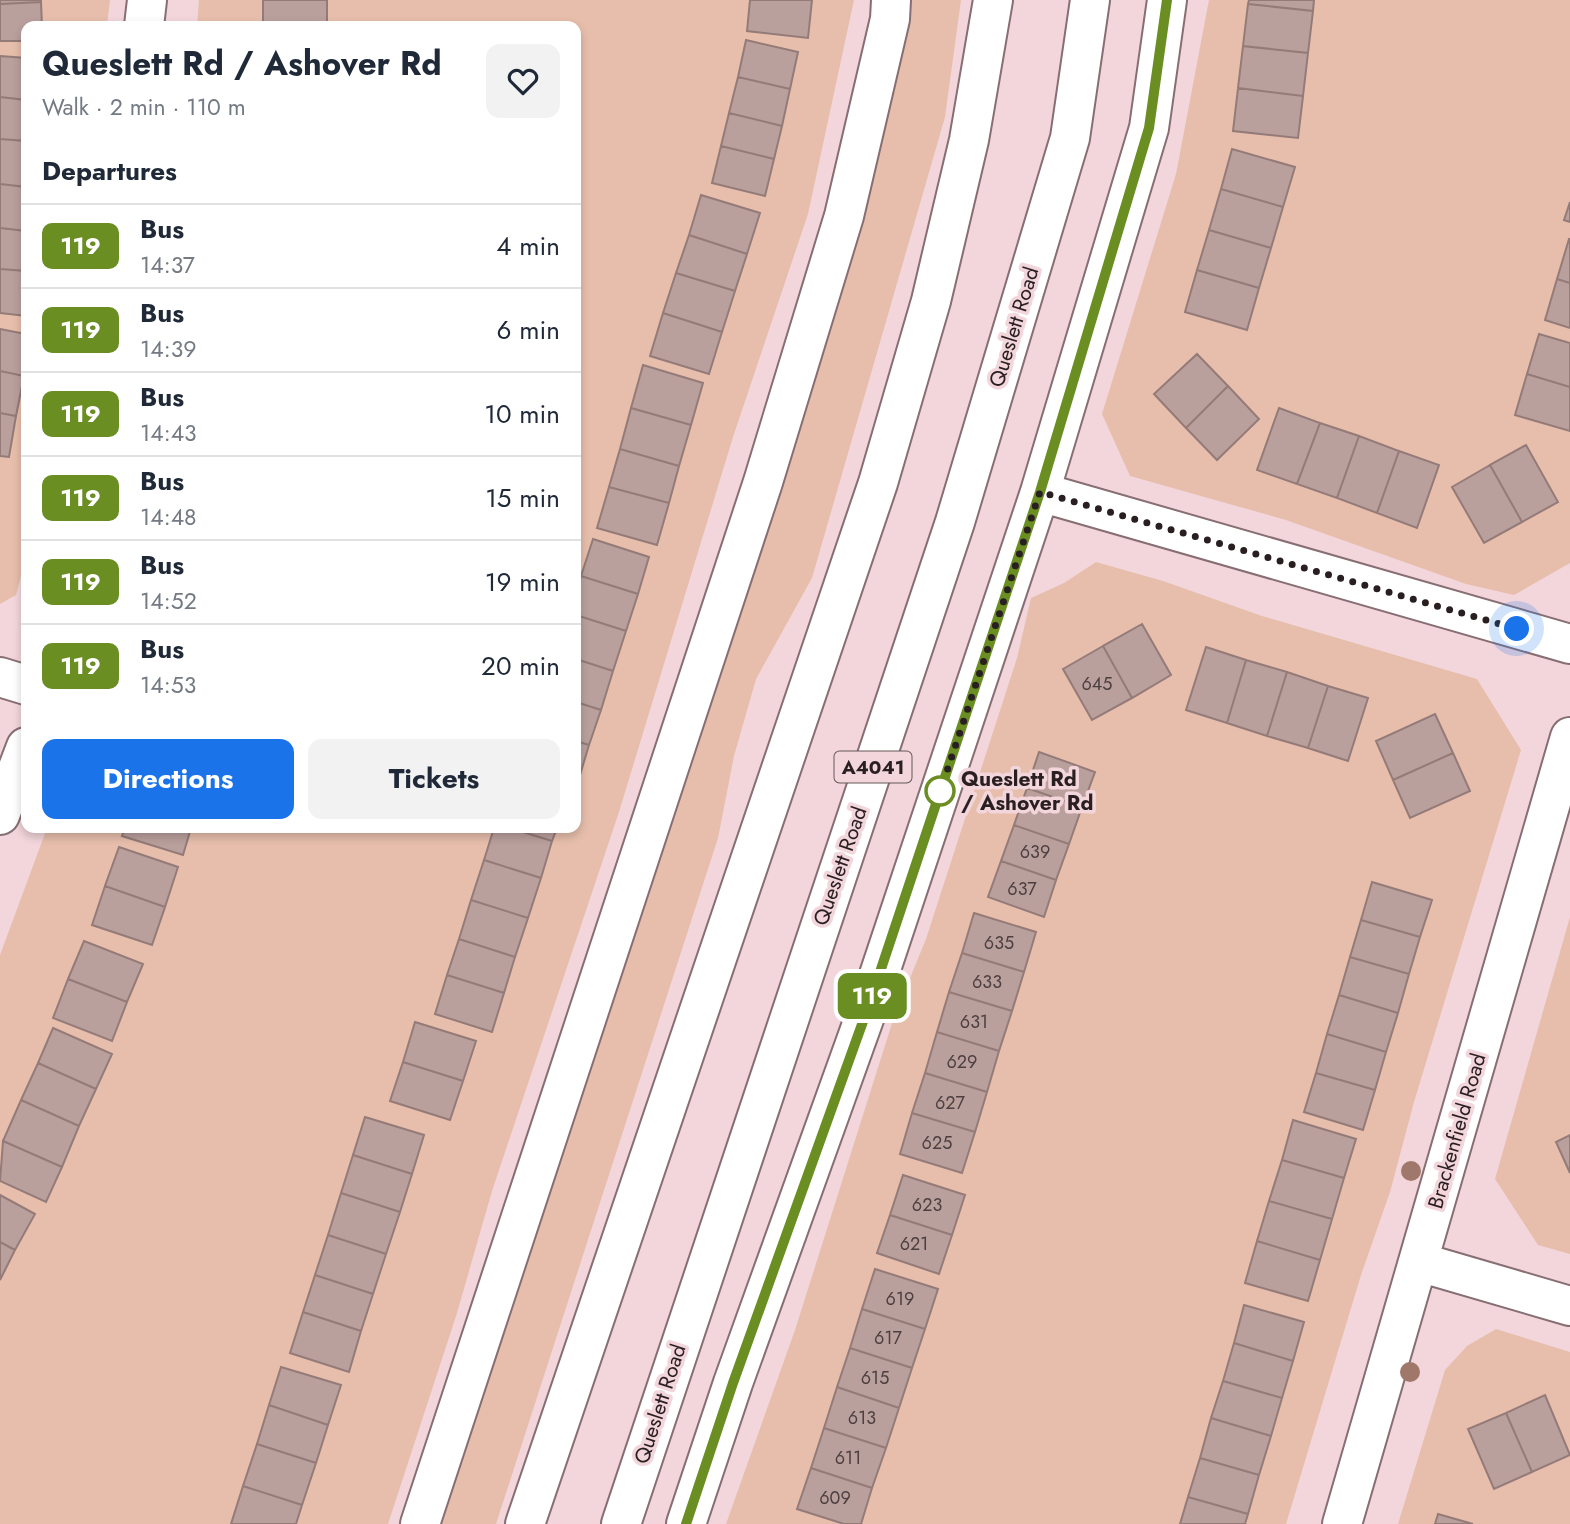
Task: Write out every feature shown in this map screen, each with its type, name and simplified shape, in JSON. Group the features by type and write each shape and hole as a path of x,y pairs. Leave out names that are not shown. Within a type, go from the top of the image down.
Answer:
{"main road":[{"path":"145,21 147,0"},
{"path":"420,1524 763,482 844,216 890,19 891,0"},
{"path":"525,1524 878,483 937,274 969,140 993,0"},
{"name":"Queslett Road","path":"621,1524 956,522 1070,138 1090,0"},
{"path":"686,1524 733,1383 870,1002 1040,492 1149,128 1167,0"},
{"path":"1040,492 1570,645"},
{"path":"0,677 21,683"},
{"name":"Brackenfield Road","path":"1342,1524 1570,737"},
{"path":"0,815 21,760"},
{"path":"1419,1262 1570,1306"}],"shaded area":[{"path":"0,0 110,0 108,21 21,21 21,576 16,595 0,604"},
{"path":"199,0 854,0 808,214 733,437 619,812 492,1191 457,1313 388,1524 0,1524 0,955 45,833 581,833 581,21 197,21"},
{"path":"909,0 961,0 945,117 812,578 756,679 734,756 718,838 496,1524 438,1524 655,858 800,428 883,130"},
{"path":"1209,0 1570,0 1570,563 1514,595 1466,584 1286,520 1130,476 1102,414 1176,174"},
{"path":"1096,562 1163,581 1262,616 1477,679 1521,750 1414,1102 1390,1192 1361,1275 1286,1524 726,1524 795,1330 894,1017 926,939 1017,658 1031,598 1064,583"},
{"path":"1570,917 1570,1254 1538,1245 1495,1179"},
{"path":"1496,1329 1570,1352 1570,1524 1398,1524 1445,1370 1467,1346"}],"building":[{"path":"0,0 41,0 41,2 0,4"},
{"path":"263,0 327,0 327,21 263,21"},
{"path":"750,0 812,0 808,38 747,31"},
{"path":"1249,0 1314,0 1313,11 1248,4"},
{"path":"41,2 42,21 21,21 21,41 0,41 0,4"},
{"path":"1248,4 1313,11 1308,53 1243,46"},
{"path":"746,40 798,52 790,89 738,77"},
{"path":"1243,46 1308,53 1303,96 1238,88"},
{"path":"0,56 21,58 21,99 0,97"},
{"path":"738,77 790,89 782,126 729,113"},
{"path":"1238,88 1303,96 1298,138 1233,131"},
{"path":"0,97 21,99 21,141 0,139"},
{"path":"729,113 782,126 774,159 721,146"},
{"path":"0,139 21,141 21,186 0,184"},
{"path":"721,146 774,159 765,196 712,183"},
{"path":"1232,149 1295,167 1283,207 1221,189"},
{"path":"0,184 21,186 21,230 0,228"},
{"path":"1221,189 1283,207 1271,248 1209,230"},
{"path":"701,195 760,213 747,254 689,235"},
{"path":"1570,202 1570,222 1564,220"},
{"path":"0,228 21,230 21,271 0,269"},
{"path":"1209,230 1271,248 1259,288 1197,270"},
{"path":"689,235 747,254 735,291 676,273"},
{"path":"1570,239 1570,283 1557,279"},
{"path":"0,269 21,271 21,315 0,313"},
{"path":"1197,270 1259,288 1247,330 1185,312"},
{"path":"676,273 735,291 722,332 663,313"},
{"path":"1557,279 1570,283 1570,328 1545,320"},
{"path":"663,313 722,332 709,374 650,356"},
{"path":"0,329 21,333 21,375 0,371"},
{"path":"1539,334 1570,343 1570,387 1527,374"},
{"path":"1197,354 1228,386 1186,428 1154,394"},
{"path":"643,365 703,383 691,425 631,408"},
{"path":"0,371 21,375 16,416 0,413"},
{"path":"1527,374 1570,387 1570,431 1515,415"},
{"path":"1228,386 1259,419 1217,460 1186,428"},
{"path":"631,408 691,425 679,466 620,449"},
{"path":"1279,408 1320,423 1297,484 1257,470"},
{"path":"0,413 16,416 9,457 0,456"},
{"path":"1320,423 1359,436 1337,498 1297,484"},
{"path":"1359,436 1399,451 1377,513 1337,498"},
{"path":"1526,445 1558,502 1522,522 1490,465"},
{"path":"620,449 679,466 669,503 609,487"},
{"path":"1399,451 1439,465 1417,528 1377,513"},
{"path":"1490,465 1522,522 1484,543 1452,487"},
{"path":"609,487 669,503 657,545 597,528"},
{"path":"593,539 649,557 638,594 581,576"},
{"path":"581,576 638,594 626,631 581,617"},
{"path":"581,617 626,631 613,671 581,661"},
{"path":"1142,624 1171,675 1132,698 1103,646"},
{"path":"1103,646 1132,698 1092,720 1063,669"},
{"path":"1206,647 1246,660 1227,723 1186,710"},
{"path":"1246,660 1287,672 1267,736 1227,723"},
{"path":"581,661 613,671 601,710 581,704"},
{"path":"1287,672 1328,686 1308,748 1267,736"},
{"path":"1328,686 1368,698 1348,761 1308,748"},
{"path":"581,704 601,710 589,745 581,743"},
{"path":"1435,714 1453,753 1393,780 1376,741"},
{"path":"581,743 589,745 581,772"},
{"path":"1039,752 1095,772 1082,807 1027,788"},
{"path":"1453,753 1470,791 1410,818 1393,780"},
{"path":"1027,788 1082,807 1069,844 1014,825"},
{"path":"1014,825 1069,844 1056,880 1001,861"},
{"path":"123,833 190,833 183,855 122,836"},
{"path":"492,833 526,833 552,841 541,878 484,860"},
{"path":"526,833 555,833 552,841"},
{"path":"119,847 178,867 165,907 105,886"},
{"path":"484,860 541,878 528,918 471,900"},
{"path":"1001,861 1056,880 1044,917 988,897"},
{"path":"1372,882 1432,900 1420,937 1361,920"},
{"path":"105,886 165,907 152,945 92,925"},
{"path":"471,900 528,918 515,957 459,939"},
{"path":"974,913 1036,932 1024,972 962,953"},
{"path":"1361,920 1420,937 1409,974 1350,957"},
{"path":"459,939 515,957 504,993 447,975"},
{"path":"84,941 143,964 127,1002 68,979"},
{"path":"962,953 1024,972 1012,1011 949,992"},
{"path":"1350,957 1409,974 1398,1013 1339,995"},
{"path":"447,975 504,993 492,1032 435,1014"},
{"path":"68,979 127,1002 112,1041 53,1018"},
{"path":"949,992 1012,1011 999,1051 937,1032"},
{"path":"1339,995 1398,1013 1386,1052 1327,1034"},
{"path":"415,1022 476,1041 463,1081 403,1062"},
{"path":"53,1028 112,1054 96,1089 38,1063"},
{"path":"937,1032 999,1051 987,1092 925,1073"},
{"path":"1327,1034 1386,1052 1375,1090 1316,1073"},
{"path":"403,1062 463,1081 450,1120 390,1101"},
{"path":"38,1063 96,1089 79,1126 21,1100"},
{"path":"925,1073 987,1092 975,1132 912,1113"},
{"path":"1316,1073 1375,1090 1363,1130 1304,1112"},
{"path":"21,1100 79,1126 62,1167 3,1141"},
{"path":"912,1113 975,1132 962,1173 900,1154"},
{"path":"365,1117 424,1135 412,1174 353,1155"},
{"path":"1293,1120 1356,1139 1344,1178 1282,1160"},
{"path":"1570,1135 1570,1173 1556,1142"},
{"path":"3,1141 62,1167 46,1202 0,1181"},
{"path":"353,1155 412,1174 400,1212 341,1193"},
{"path":"1282,1160 1344,1178 1332,1219 1269,1201"},
{"path":"903,1175 965,1195 952,1235 890,1215"},
{"path":"341,1193 400,1212 386,1254 328,1235"},
{"path":"0,1195 35,1214 15,1250 0,1242"},
{"path":"1269,1201 1332,1219 1320,1260 1257,1241"},
{"path":"890,1215 952,1235 939,1274 877,1253"},
{"path":"328,1235 386,1254 373,1294 315,1275"},
{"path":"1257,1241 1320,1260 1308,1301 1245,1283"},
{"path":"0,1242 15,1250 0,1280"},
{"path":"875,1269 938,1289 925,1329 862,1309"},
{"path":"315,1275 373,1294 361,1331 303,1312"},
{"path":"1244,1305 1304,1322 1293,1361 1234,1343"},
{"path":"862,1309 925,1329 912,1368 850,1348"},
{"path":"303,1312 361,1331 349,1372 290,1353"},
{"path":"1234,1343 1293,1361 1282,1398 1223,1381"},
{"path":"850,1348 912,1368 899,1408 837,1387"},
{"path":"281,1367 341,1385 328,1425 269,1405"},
{"path":"1223,1381 1282,1398 1271,1436 1211,1418"},
{"path":"837,1387 899,1408 886,1448 824,1428"},
{"path":"1545,1395 1570,1455 1532,1472 1506,1413"},
{"path":"269,1405 328,1425 316,1463 257,1444"},
{"path":"1506,1413 1532,1472 1494,1489 1468,1429"},
{"path":"1211,1418 1271,1436 1259,1475 1200,1458"},
{"path":"824,1428 886,1448 872,1488 811,1468"},
{"path":"257,1444 316,1463 302,1505 243,1486"},
{"path":"1200,1458 1259,1475 1248,1514 1188,1497"},
{"path":"811,1468 872,1488 861,1524 844,1524 797,1509"},
{"path":"243,1486 302,1505 296,1524 231,1524"},
{"path":"1188,1497 1248,1514 1245,1524 1180,1524"},
{"path":"1438,1514 1473,1524 1435,1524"}],"bus line":[{"name":"119","path":"686,1524 733,1383 870,1002 1040,492 1149,128 1167,0"}],"place":[{"name":"Queslett Rd / Ashover Rd","path":"940,791"}],"route":[{"path":"940,791 938,798 1040,492 1517,629"}]}
